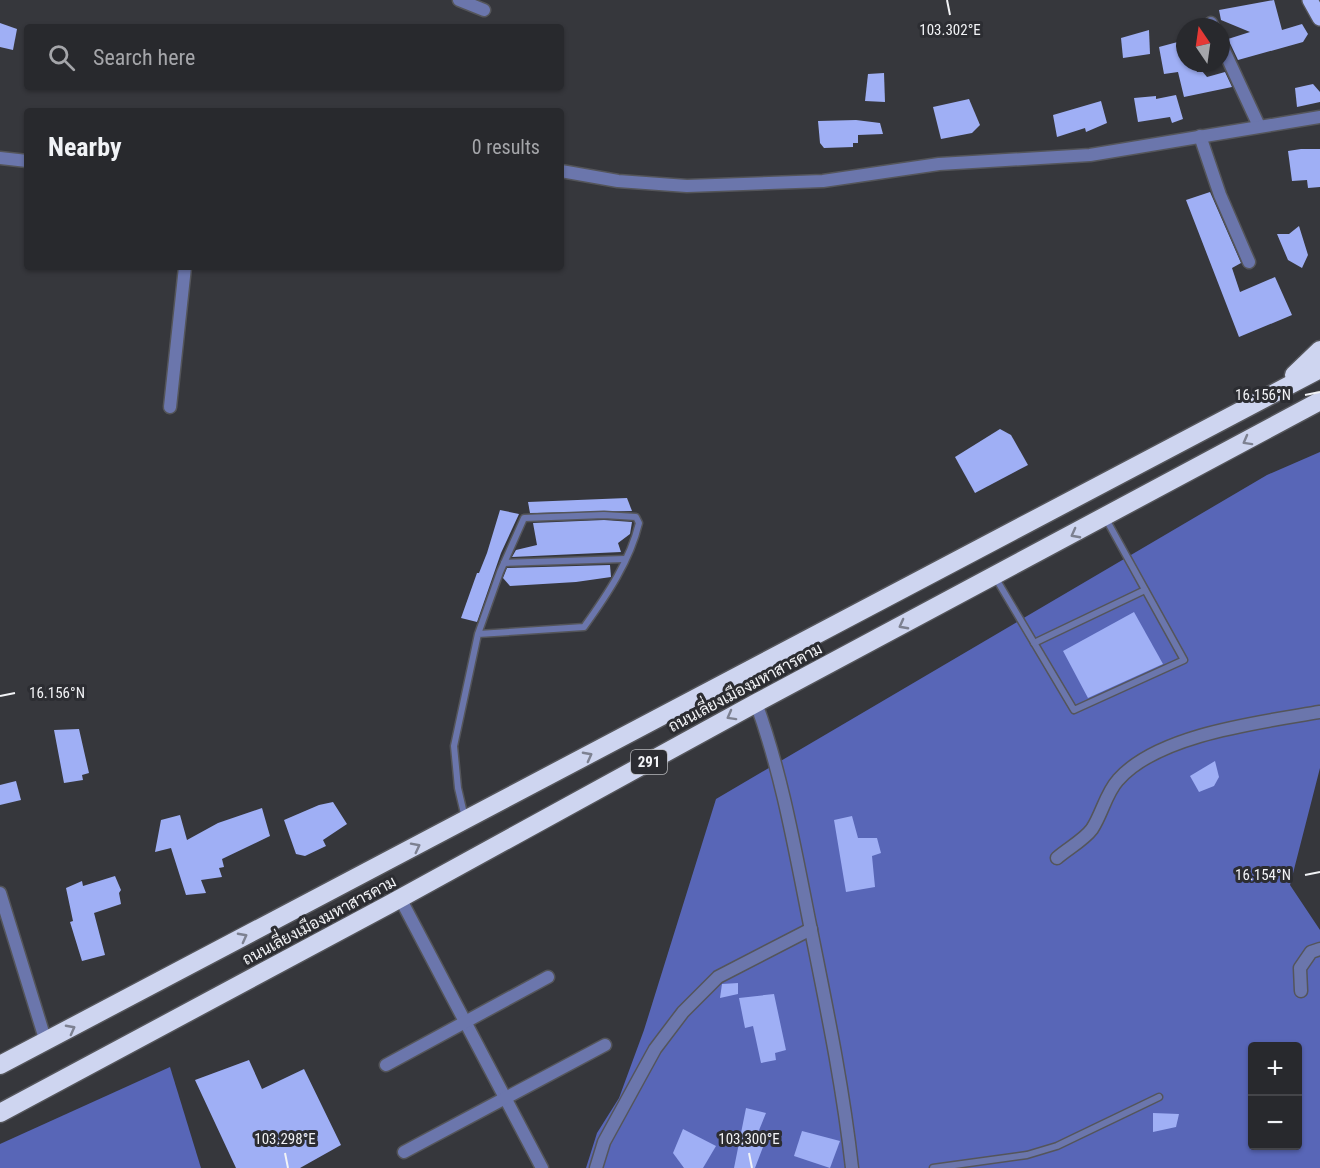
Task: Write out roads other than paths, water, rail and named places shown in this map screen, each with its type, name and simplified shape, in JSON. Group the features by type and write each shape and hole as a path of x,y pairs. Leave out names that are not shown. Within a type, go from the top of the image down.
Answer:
{"highway":[{"path":"1280,389 1320,350"},
{"name":"ถนนเลี่ยงเมืองมหาสารคาม","path":"0,1065 466,822 1320,369"},
{"name":"ถนนเลี่ยงเมืองมหาสารคาม","path":"0,1113 756,703 1106,518 1320,401"},
{"path":"1298,412 1320,407"}],"main road":[{"path":"1310,0 1320,18"}],"street":[{"path":"459,0 484,10"},
{"path":"1230,63 1259,126"},
{"path":"564,172 618,181 687,186 823,181 939,164 1090,154 1320,117"},
{"path":"1200,136 1220,195 1249,262"},
{"path":"0,158 24,161"},
{"path":"170,407 185,270"},
{"path":"756,703 770,739 825,993 852,1168"},
{"path":"1057,858 1091,831 1117,781 1135,764 1182,742 1247,724 1320,712"},
{"path":"0,893 46,1042"},
{"path":"400,898 542,1168"},
{"path":"596,1168 604,1142 655,1049 683,1012 718,977 811,929"},
{"path":"1301,991 1300,968 1311,952 1320,949"},
{"path":"386,1065 548,977"},
{"path":"404,1152 605,1045"}],"lane":[{"path":"466,822 458,788 454,746 478,634 504,563 524,518 604,515 636,517 639,523 635,541 605,598 584,627 478,634"},
{"path":"994,576 1074,710 1184,660 1106,518"},
{"path":"504,563 625,559"},
{"path":"1034,643 1145,590"},
{"path":"933,1168 1027,1155 1057,1146 1159,1097"}]}
